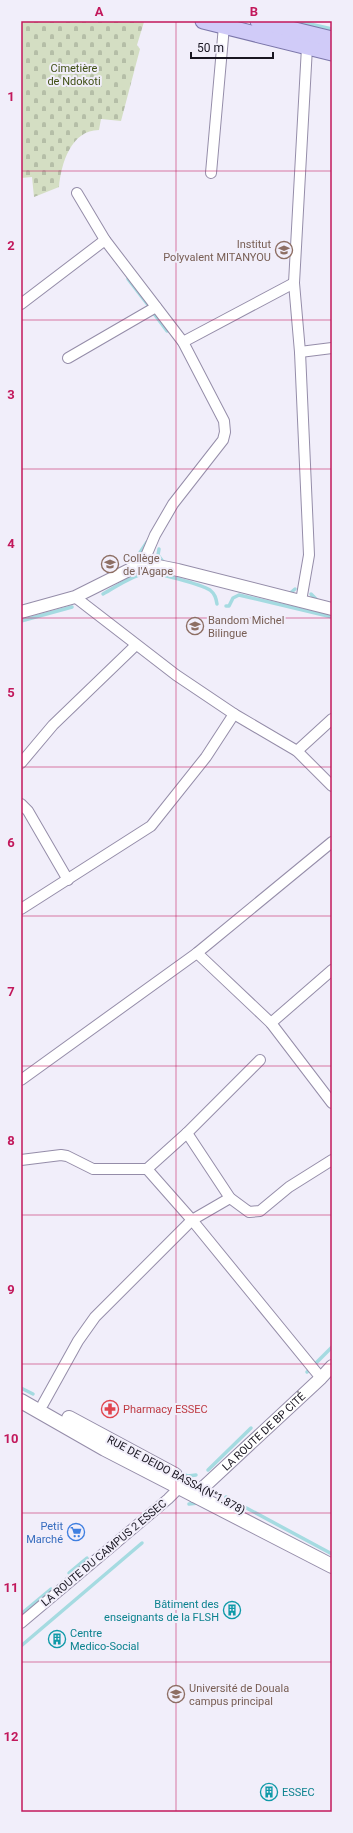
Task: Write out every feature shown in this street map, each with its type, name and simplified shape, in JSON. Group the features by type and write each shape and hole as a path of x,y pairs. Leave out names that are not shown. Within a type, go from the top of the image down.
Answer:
{"main road":[{"path":"203,21 332,52"},
{"path":"258,21 332,39"},
{"name":"RUE DE DEIDO BASSA(N°1.878)","path":"21,1392 183,1484"},
{"path":"21,1401 105,1449 183,1484 332,1566"},
{"name":"RUE DE DEIDO BASSA(N°1.878)","path":"198,1493 332,1557"}],"street":[{"path":"212,173 224,26"},
{"path":"301,601 309,555 300,352 294,283 308,47"},
{"path":"77,194 105,240 183,342 224,421 225,432 223,440 173,504 162,522 144,563"},
{"path":"21,304 105,240"},
{"path":"183,342 294,283"},
{"path":"68,358 156,307"},
{"path":"300,352 332,348"},
{"path":"21,612 75,597 144,563 332,608"},
{"path":"75,597 176,675 234,714 297,751 332,786"},
{"path":"21,764 53,725 136,645"},
{"path":"21,909 151,826 206,757 234,714"},
{"path":"297,751 332,719"},
{"path":"21,804 32,818 68,880"},
{"path":"21,1080 197,953 332,842"},
{"path":"197,953 270,1023 332,1103"},
{"path":"270,1023 332,970"},
{"path":"21,1160 61,1155 67,1156 93,1169 147,1169 260,1060"},
{"path":"187,1132 230,1198 249,1212 260,1211 289,1187 332,1160"},
{"path":"147,1169 192,1220 321,1378"},
{"path":"43,1404 78,1341 95,1317 192,1220 230,1198"},
{"name":"LA ROUTE DE BP CITÉ","path":"198,1493 332,1366"},
{"name":"LA ROUTE DU CAMPUS 2 ESSEC","path":"21,1623 168,1499 183,1484"}],"green space":[{"name":"Cimetière de Ndokoti","path":"21,21 144,22 137,45 140,49 121,121 101,119 99,130 89,132 81,136 69,150 65,159 59,187 34,197 32,177 21,178"}],"waterway":[{"path":"301,22 332,29"},
{"path":"128,279 148,305"},
{"path":"152,311 167,331"},
{"path":"133,563 147,542"},
{"path":"159,549 158,555 164,563"},
{"path":"103,594 134,577 145,573 150,573 178,579 210,590 216,598 217,604"},
{"path":"288,595 295,589"},
{"path":"311,594 317,600"},
{"path":"226,606 229,606 233,598 239,595 332,617"},
{"path":"21,621 72,607"},
{"path":"307,1372 332,1347"},
{"path":"21,1388 33,1394"},
{"path":"208,1470 251,1428"},
{"path":"178,1472 188,1476 196,1475"},
{"path":"226,1497 332,1554"},
{"path":"189,1504 198,1503"},
{"path":"21,1646 142,1543"},
{"path":"69,1573 87,1558"},
{"path":"21,1614 51,1589"}],"place":[{"name":"Institut Polyvalent MITANYOU","path":"284,250"},
{"name":"Collège de l'Agape","path":"110,564"},
{"name":"Bandom Michel Bilingue","path":"195,626"},
{"name":"Pharmacy ESSEC","path":"110,1409"},
{"name":"Petit Marché","path":"76,1532"},
{"name":"Bâtiment des enseignants de la FLSH","path":"232,1610"},
{"name":"Centre Medico-Social","path":"57,1639"},
{"name":"Université de Douala campus principal","path":"176,1694"},
{"name":"ESSEC","path":"269,1792"}]}
